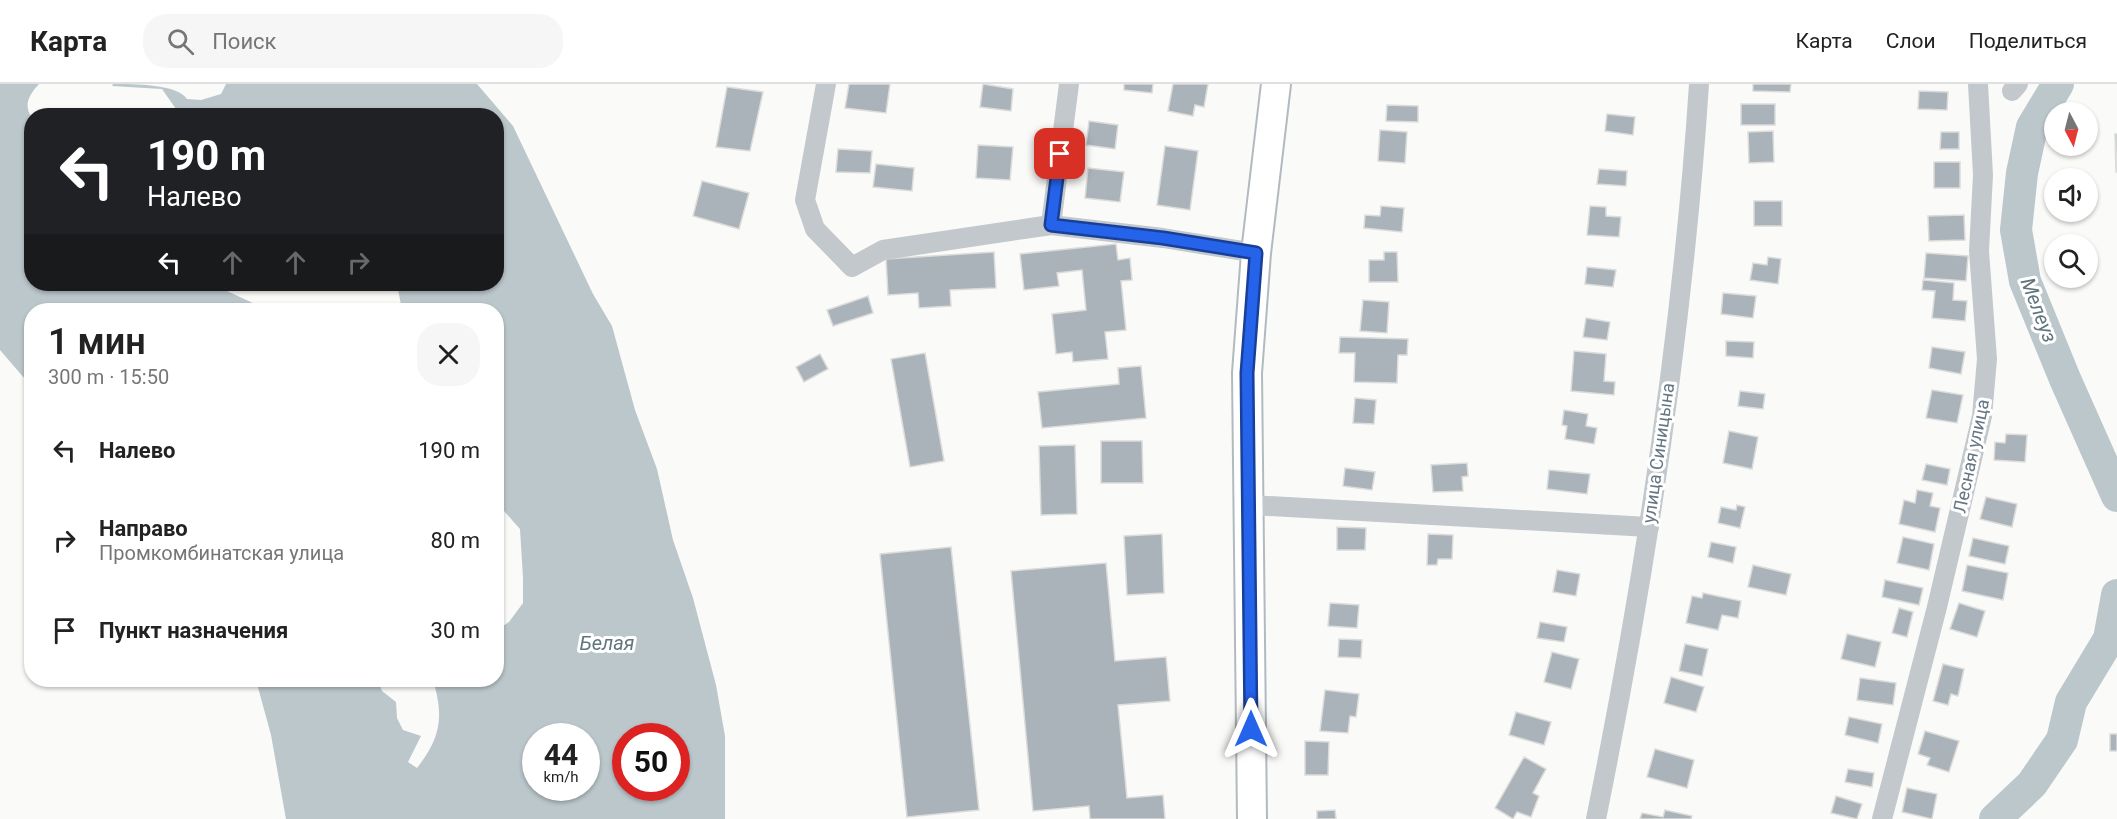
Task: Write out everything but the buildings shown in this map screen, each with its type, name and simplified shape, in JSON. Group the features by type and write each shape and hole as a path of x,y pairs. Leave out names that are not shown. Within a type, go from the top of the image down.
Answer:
{"main road":[{"path":"1252,819 1247,373 1256,253 1276,84"}],"street":[{"path":"826,84 805,200 815,229 852,267 883,250 1051,225 1163,238 1256,253"},
{"path":"1051,225 1069,84"},
{"name":"улица Синицына","path":"1596,819 1631,643 1649,527 1686,235 1699,84"},
{"name":"Лесная улица","path":"1882,819 1937,607 1982,416 1987,359 1979,250 1983,175 1978,84"},
{"path":"1250,506 1649,527"}],"water":[{"path":"0,84 39,84 30,96 28,108 24,108 24,291 227,291 253,303 24,303 24,378 0,350"},
{"name":"Белая","path":"113,84 132,84 154,86 174,90 187,99 201,100 221,94 226,84 477,84 498,108 175,108 162,89 112,86"},
{"name":"Белая","path":"504,116 513,126 593,294 612,326 635,410 657,469 673,540 693,598 716,685 725,736 725,819 286,819 271,735 258,687 381,687 382,691 396,702 397,718 403,730 421,736 408,762 417,768 436,736 439,705 435,687 504,687 504,625 523,603 523,578 520,529 504,511 504,303 401,303 398,291 504,291"}],"waterway":[{"name":"Мелеуз","path":"2058,84 2032,127 2022,173 2016,230 2025,281 2117,496"},
{"name":"Мелеуз","path":"1995,819 2032,784 2062,740 2071,702 2109,639 2117,595"}],"route":[{"path":"1060,154 1051,225 1163,238 1256,253 1247,373 1251,729"}]}
